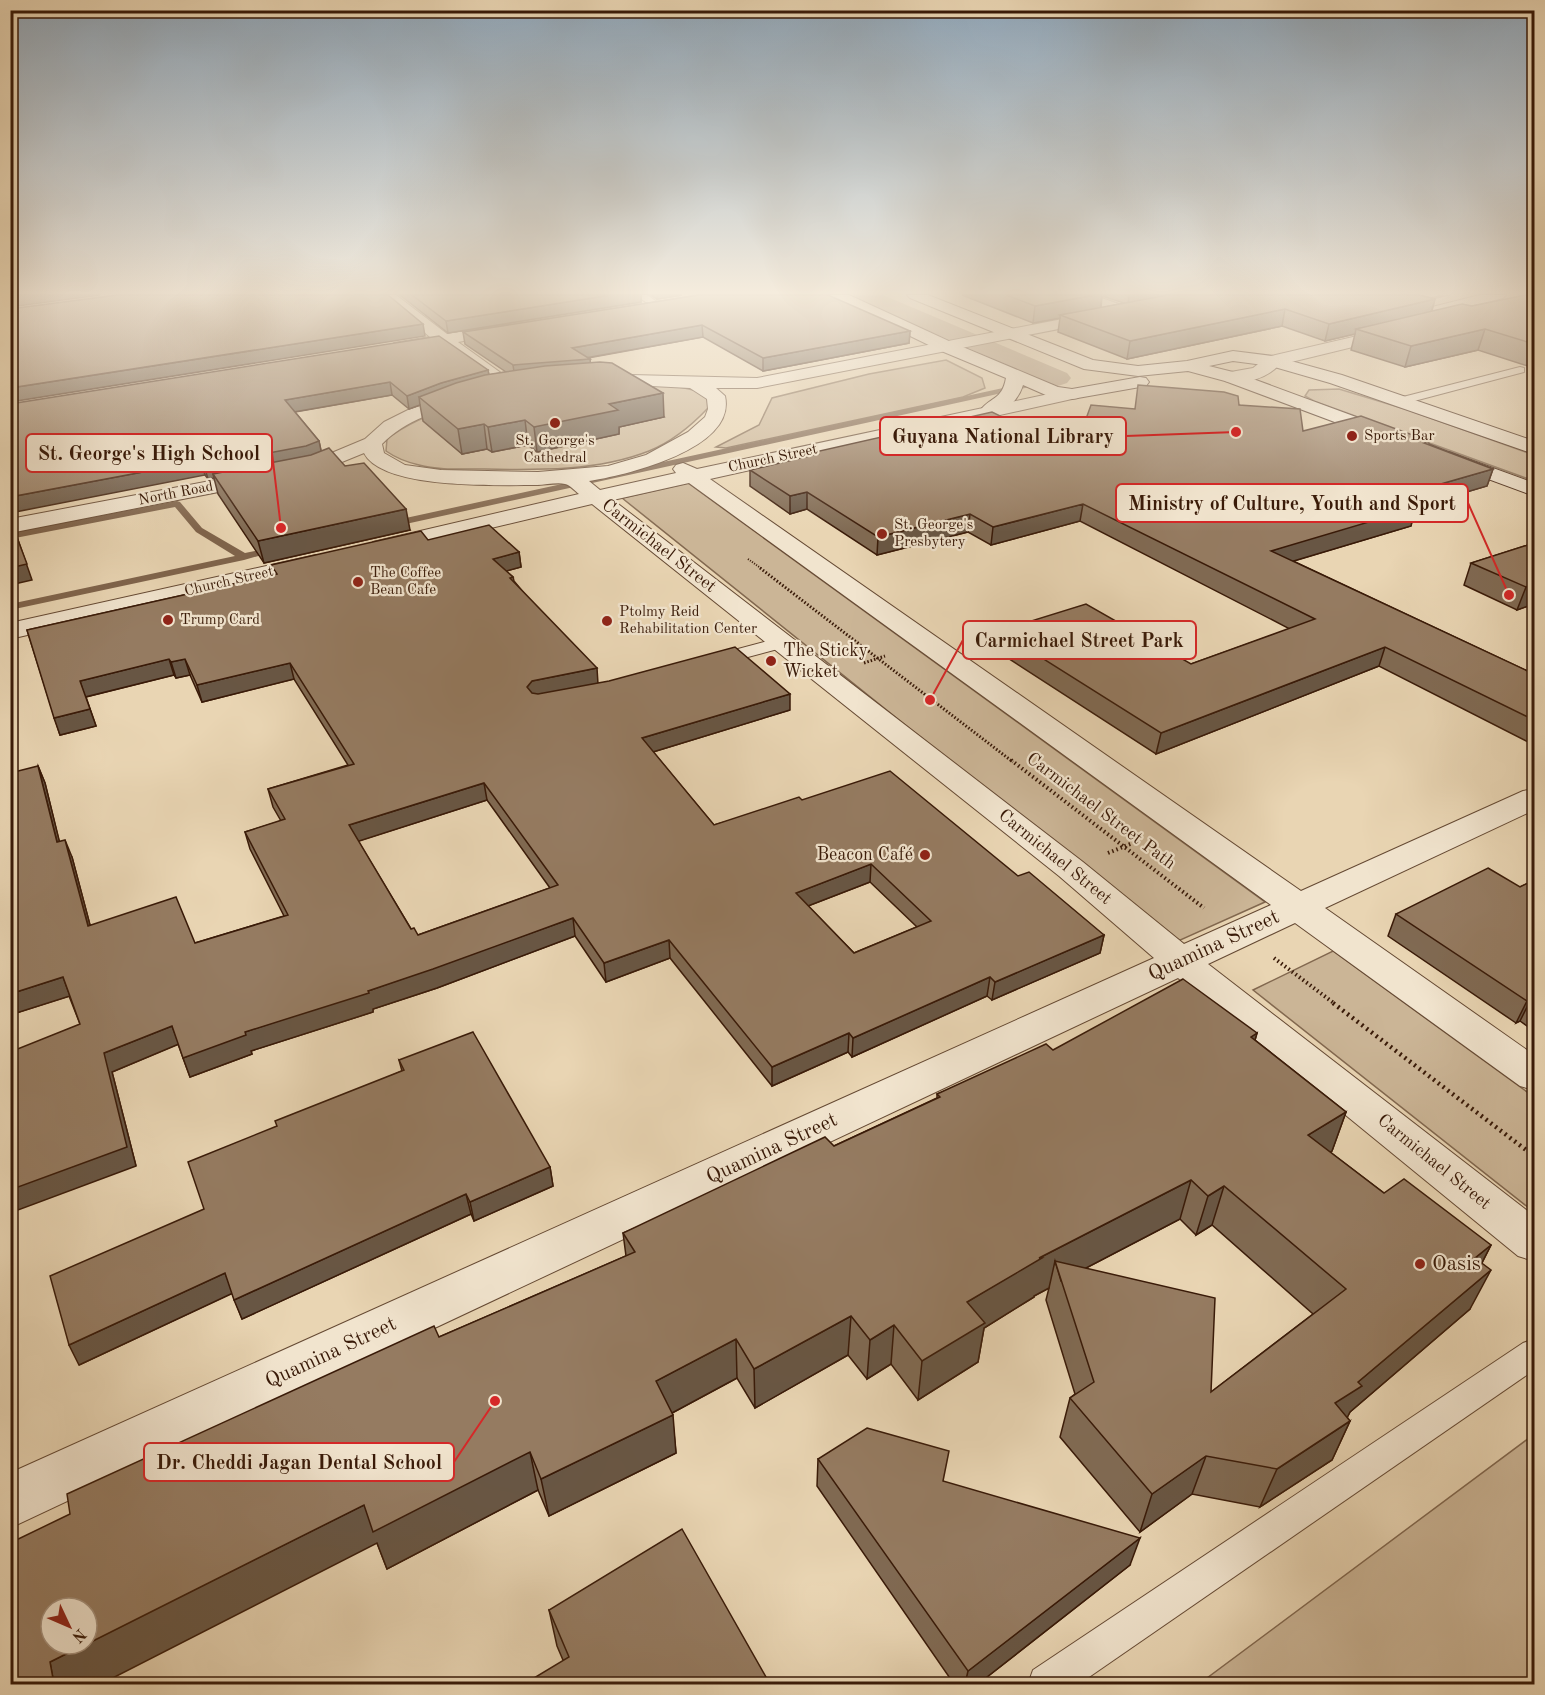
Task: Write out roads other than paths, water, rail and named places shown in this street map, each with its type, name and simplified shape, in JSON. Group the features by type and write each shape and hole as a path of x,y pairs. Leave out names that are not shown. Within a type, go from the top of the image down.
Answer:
{"street":[{"path":"493,374 510,386"},
{"path":"572,380 624,378 694,383 768,381 803,374"},
{"path":"1009,374 1054,392 1072,394"},
{"path":"1101,389 1107,381 1104,374"},
{"path":"1219,374 1404,442"},
{"name":"Church Street","path":"10,632 345,555 582,486 677,464 988,412 1146,381 1251,374"},
{"path":"1322,374 1534,448"},
{"path":"988,412 1010,396 1015,377"},
{"name":"North Road","path":"10,526 315,467 372,443 381,434 411,417 446,402 530,383"},
{"path":"677,464 718,413 719,405 714,393 694,383"},
{"path":"372,443 375,455 386,463 412,473 582,486 625,468 677,464 1534,1075"},
{"path":"1437,454 1534,490"},
{"name":"Carmichael Street","path":"582,486 1071,869 1181,961 1534,1242"},
{"name":"Quamina Street","path":"10,1501 1534,798"}],"lane":[{"path":"1399,400 1503,374"},
{"path":"693,666 783,642"},
{"path":"1047,1684 1534,1353"}],"waterway":[{"path":"1049,374 1058,378"},
{"path":"392,524 1058,378"},
{"path":"10,536 177,504 199,530 243,557"},
{"path":"243,557 274,550"},
{"path":"10,607 243,557"}],"place":[{"name":"St. George's Cathedral","path":"555,423"},
{"name":"Guyana National Library","path":"1236,432"},
{"name":"Sports Bar","path":"1352,436"},
{"name":"St. George's High School","path":"281,528"},
{"name":"St. George's Presbytery","path":"882,534"},
{"name":"The Coffee Bean Cafe","path":"358,582"},
{"name":"Ministry of Culture, Youth and Sport","path":"1509,595"},
{"name":"Trump Card","path":"168,620"},
{"name":"Ptolmy Reid Rehabilitation Center","path":"607,621"},
{"name":"The Sticky Wicket","path":"771,661"},
{"name":"Carmichael Street Park","path":"930,700"},
{"name":"Beacon Café","path":"925,855"},
{"name":"Oasis","path":"1420,1264"},
{"name":"Dr. Cheddi Jagan Dental School","path":"495,1401"}]}
